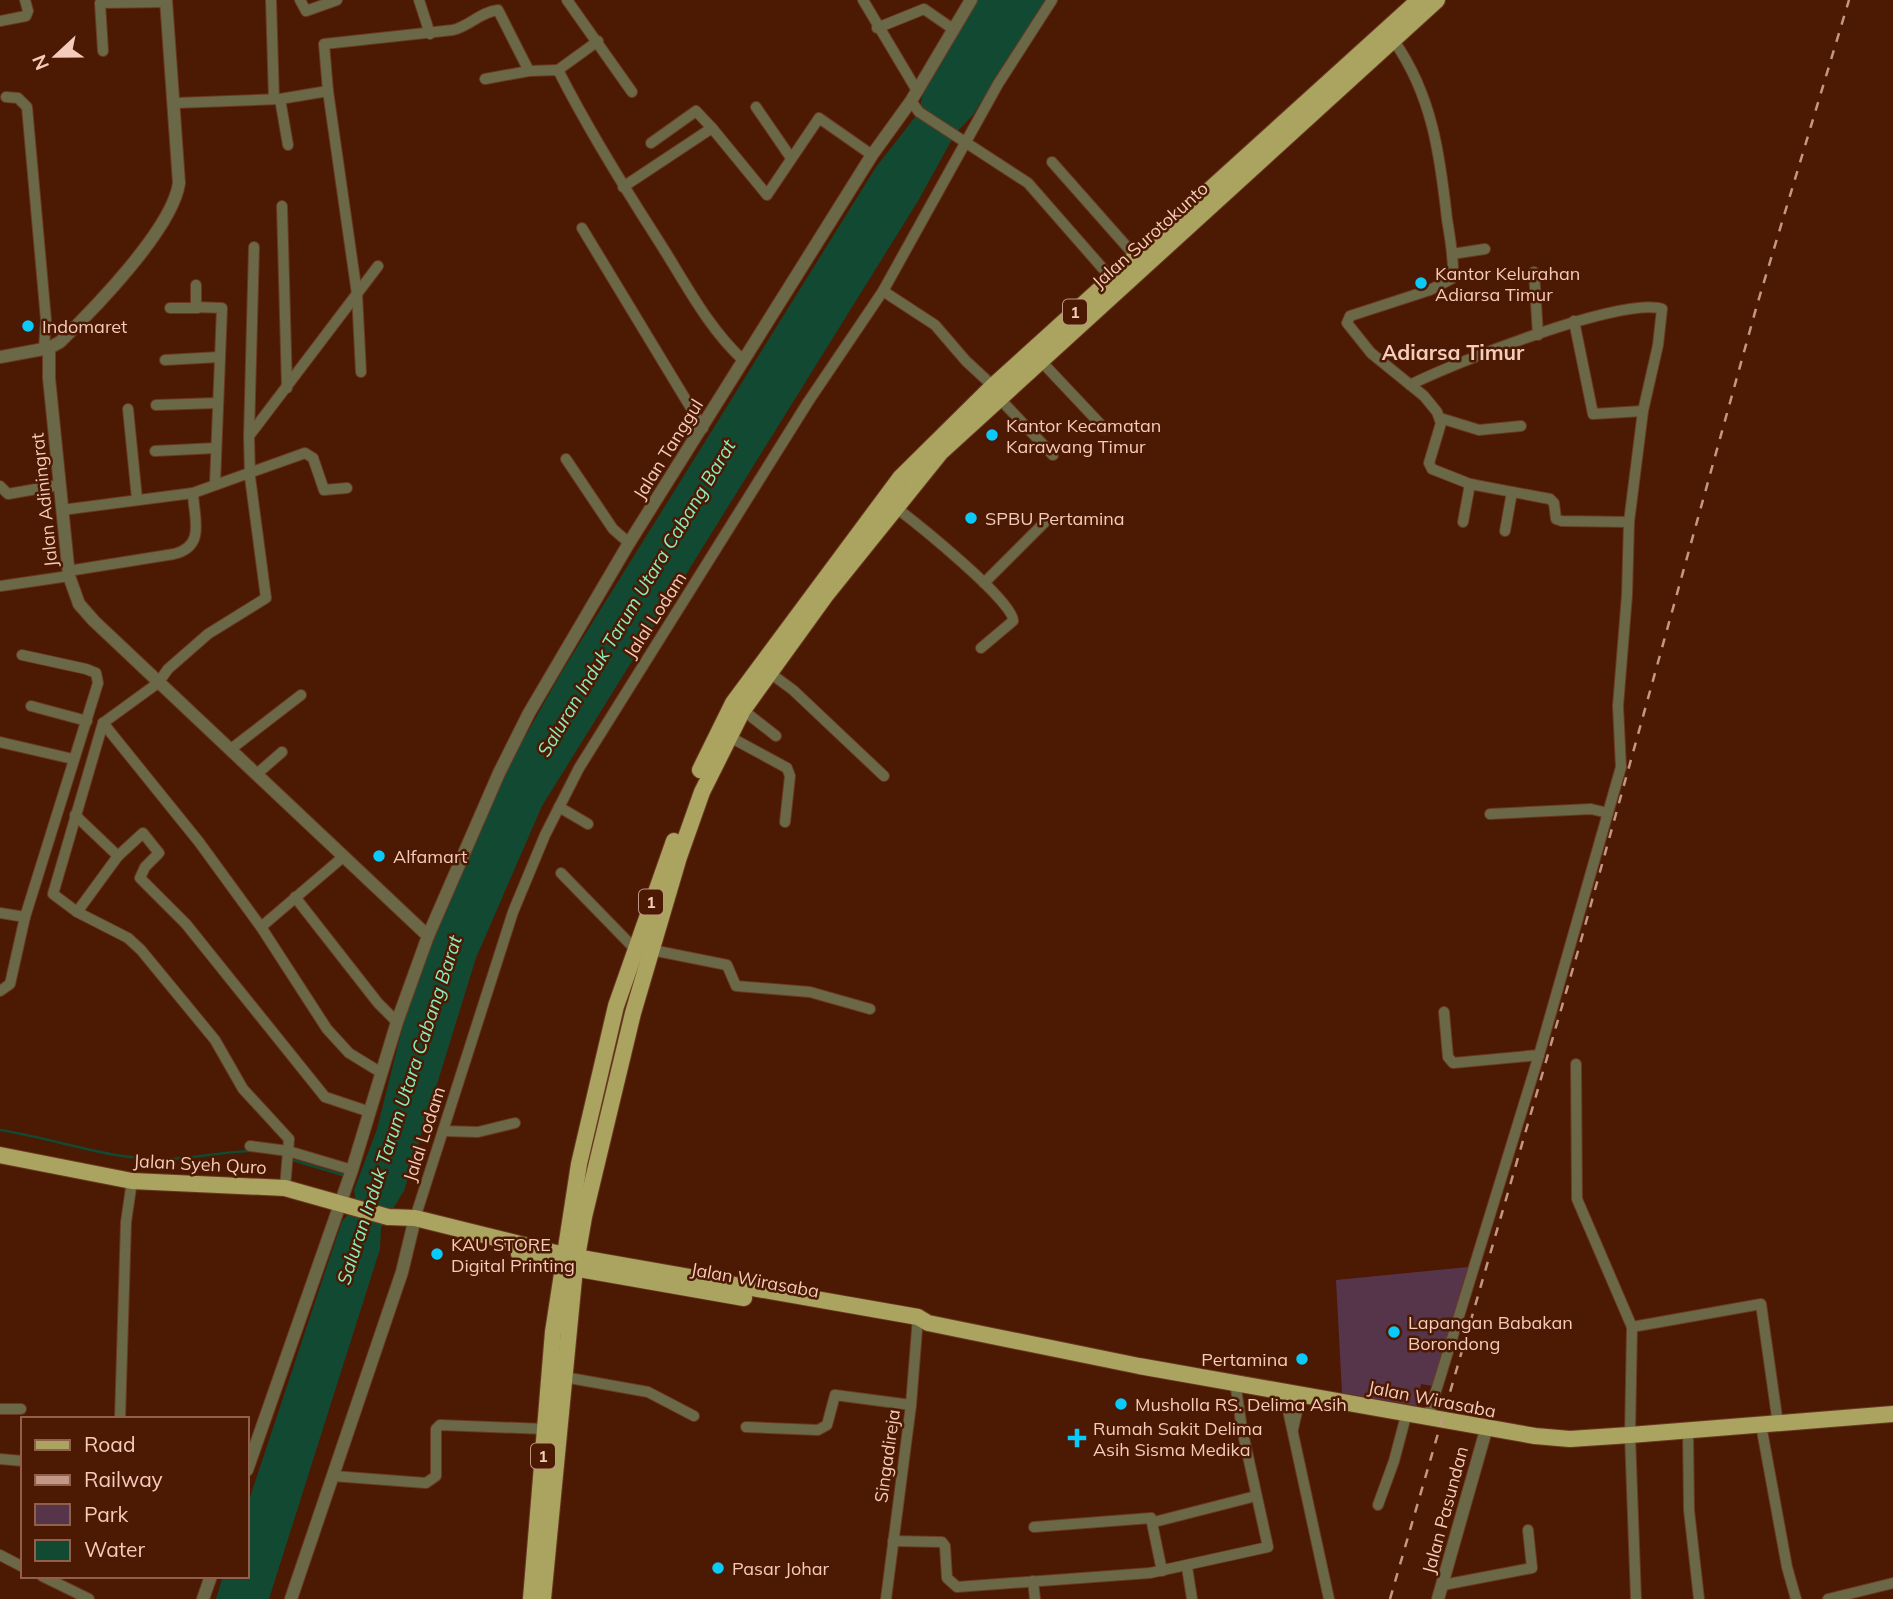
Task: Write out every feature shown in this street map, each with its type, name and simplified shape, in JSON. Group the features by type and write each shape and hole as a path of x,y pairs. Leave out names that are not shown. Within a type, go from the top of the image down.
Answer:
{"main road":[{"name":"Jalan Surotokunto","path":"770,673 900,478 1014,377 1112,279 1419,0"},
{"name":"Jalan Surotokunto","path":"1014,377 1040,360 1437,0"},
{"name":"Jalan Surotokunto","path":"634,948 692,789 733,703 764,657 856,545 895,508 996,392"},
{"name":"1","path":"542,1599 564,1377 570,1261 652,950 702,792 728,736 770,673"},
{"name":"1","path":"531,1599 545,1429 570,1261 582,1153 616,1006 634,948"},
{"name":"Jalan Syeh Quro","path":"0,1154 132,1181 178,1185 248,1184 285,1188 392,1218 570,1261"},
{"name":"Jalan Wirasaba","path":"570,1261 921,1322 1139,1366 1407,1412 1486,1430 1570,1439 1893,1414"}],"street":[{"path":"0,21 26,16 28,11 25,0"},
{"path":"300,0 306,11 337,0"},
{"path":"419,0 430,34"},
{"path":"567,0 632,92"},
{"path":"863,0 913,95 919,112 1028,183 1112,279"},
{"name":"Jalan Tanggul","path":"248,1467 343,1203 380,1072 428,936 499,772 529,713 629,543 971,0"},
{"name":"Jalal Lodam","path":"414,1223 508,925 559,807 623,696 808,402 883,291 965,142 1052,0"},
{"path":"1,354 47,348 60,342 118,281 175,203 179,183 176,103 167,1 100,2 103,51"},
{"path":"273,1 277,99 288,145"},
{"path":"361,372 357,294 339,150 328,91 324,44 430,34 462,28 495,5 529,71"},
{"path":"877,28 924,9 953,29"},
{"path":"485,79 558,69 598,41"},
{"path":"1394,41 1420,85 1431,118 1438,147 1454,274 1451,281 1346,319 1371,353 1424,396 1440,418 1429,466 1470,484 1550,499 1554,503 1556,519 1562,521 1629,522"},
{"path":"558,69 623,187 705,317 721,339 744,361"},
{"path":"176,103 277,99 328,91"},
{"path":"6,97 18,98 27,107 47,348"},
{"path":"755,107 791,158"},
{"path":"651,143 696,111 767,195 818,118 872,155"},
{"path":"623,187 712,128"},
{"path":"1052,162 1136,257"},
{"path":"282,206 287,388"},
{"path":"582,228 703,428"},
{"path":"103,723 158,683 168,669 208,635 266,598 249,472 254,247"},
{"path":"1452,254 1485,249"},
{"path":"249,436 378,266"},
{"path":"1535,272 1538,335"},
{"path":"196,285 198,308"},
{"path":"883,291 935,325 1053,455"},
{"path":"170,308 222,308 215,484"},
{"path":"1410,386 1434,373 1574,321 1634,309 1662,309 1658,345 1643,411 1629,522 1627,595 1617,727 1622,758 1539,1055 1427,1417"},
{"path":"1574,321 1593,414 1643,411"},
{"name":"Jalan Adiningrat","path":"47,348 69,573 84,611 158,683 258,772 343,857 428,936"},
{"path":"165,360 219,357"},
{"path":"1040,360 1105,429"},
{"path":"156,405 217,403"},
{"path":"128,409 136,499"},
{"path":"1440,418 1479,430 1521,426"},
{"path":"155,451 216,448"},
{"path":"62,510 193,494 308,453 313,458 324,491 347,488"},
{"path":"566,460 613,529 629,543"},
{"path":"1463,522 1470,484"},
{"path":"0,486 8,494 59,485"},
{"path":"1505,531 1512,492"},
{"path":"1,586 174,554 190,548 196,539 193,494"},
{"path":"895,508 1011,609 1014,618 1008,627 981,648"},
{"path":"984,583 1045,522"},
{"path":"0,991 10,984 25,917 98,683 96,673 22,655"},
{"path":"770,673 793,690 884,776"},
{"path":"231,749 301,695"},
{"path":"31,706 87,721"},
{"path":"743,710 776,736"},
{"path":"103,723 104,730 75,815 53,894 77,912 123,934 141,950 215,1040 243,1089 285,1133 288,1156 285,1188"},
{"path":"103,723 198,842 261,927 327,1028 349,1054 380,1072"},
{"path":"728,736 787,768 790,776 785,822"},
{"path":"0,742 73,759"},
{"path":"258,772 282,752"},
{"path":"559,807 588,824"},
{"path":"1490,814 1591,809 1608,813"},
{"path":"75,815 118,856"},
{"path":"77,912 118,856 143,833 159,853 145,867 140,878 186,924 325,1097 370,1112"},
{"path":"261,927 343,857"},
{"path":"561,873 634,948"},
{"path":"295,897 378,1003 397,1023"},
{"path":"0,913 25,917"},
{"path":"652,950 727,965 736,985 743,988 810,992 870,1009"},
{"path":"1444,1012 1448,1056 1453,1063 1539,1055"},
{"path":"1576,1064 1577,1199 1632,1327 1630,1435 1636,1599"},
{"path":"444,1131 486,1131 515,1123"},
{"path":"250,1146 351,1175"},
{"path":"120,1417 126,1222 132,1181"},
{"path":"291,1599 402,1272 414,1223"},
{"path":"1632,1327 1761,1304 1778,1424"},
{"name":"Singadireja","path":"886,1599 921,1322"},
{"path":"564,1377 648,1392 694,1416"},
{"path":"893,1541 942,1542 945,1546 947,1578 957,1587 1162,1571 1268,1547 1235,1381"},
{"path":"1284,1392 1329,1599"},
{"path":"1292,1432 1301,1394"},
{"path":"746,1427 818,1430 827,1425 835,1395 911,1405"},
{"path":"0,1409 21,1409"},
{"path":"1378,1505 1407,1412"},
{"path":"333,1476 426,1483 436,1476 436,1429 440,1425 545,1429"},
{"path":"1761,1425 1787,1567 1796,1599"},
{"name":"Jalan Pasundan","path":"1438,1599 1486,1430"},
{"path":"1688,1431 1689,1510 1699,1599"},
{"path":"0,1459 21,1461"},
{"path":"1034,1527 1145,1516 1154,1521 1256,1496"},
{"path":"1154,1521 1162,1571"},
{"path":"1443,1585 1532,1568 1528,1530"},
{"path":"0,1555 21,1566"},
{"path":"1187,1567 1192,1599"},
{"path":"46,1578 89,1599"},
{"path":"203,1599 210,1578"},
{"path":"1033,1581 1035,1599"},
{"path":"1828,1599 1893,1583"}],"green space":[{"name":"Lapangan Babakan Borondong","path":"1468,1267 1433,1386 1421,1384 1417,1406 1342,1393 1336,1280"}],"water":[{"name":"Saluran Induk Tarum Utara Cabang Barat","path":"978,0 1046,0 973,115 955,134 918,201 542,806 476,958 404,1191 381,1228 380,1249 269,1599 216,1599 222,1578 248,1578 248,1503 342,1221 354,1203 354,1190 377,1129 403,1025 433,936 505,772 561,673 876,167 919,112 924,87"}],"waterway":[{"path":"0,1130 143,1158 174,1159 249,1151"},
{"path":"292,1160 346,1176"}],"railway":[{"path":"1390,1599 1578,951 1757,305 1849,0"}],"place":[{"name":"Kantor Kelurahan Adiarsa Timur","path":"1421,283"},
{"name":"Indomaret","path":"28,326"},
{"name":"Kantor Kecamatan Karawang Timur","path":"992,435"},
{"name":"SPBU Pertamina","path":"971,518"},
{"name":"Alfamart","path":"379,856"},
{"name":"KAU STORE Digital Printing","path":"437,1254"},
{"name":"Lapangan Babakan Borondong","path":"1394,1332"},
{"name":"Pertamina","path":"1302,1359"},
{"name":"Musholla RS. Delima Asih","path":"1121,1404"},
{"name":"Rumah Sakit Delima Asih Sisma Medika","path":"1077,1438"},
{"name":"Pasar Johar","path":"718,1568"}],"district":[{"name":"Adiarsa Timur","path":"1453,352"}]}
